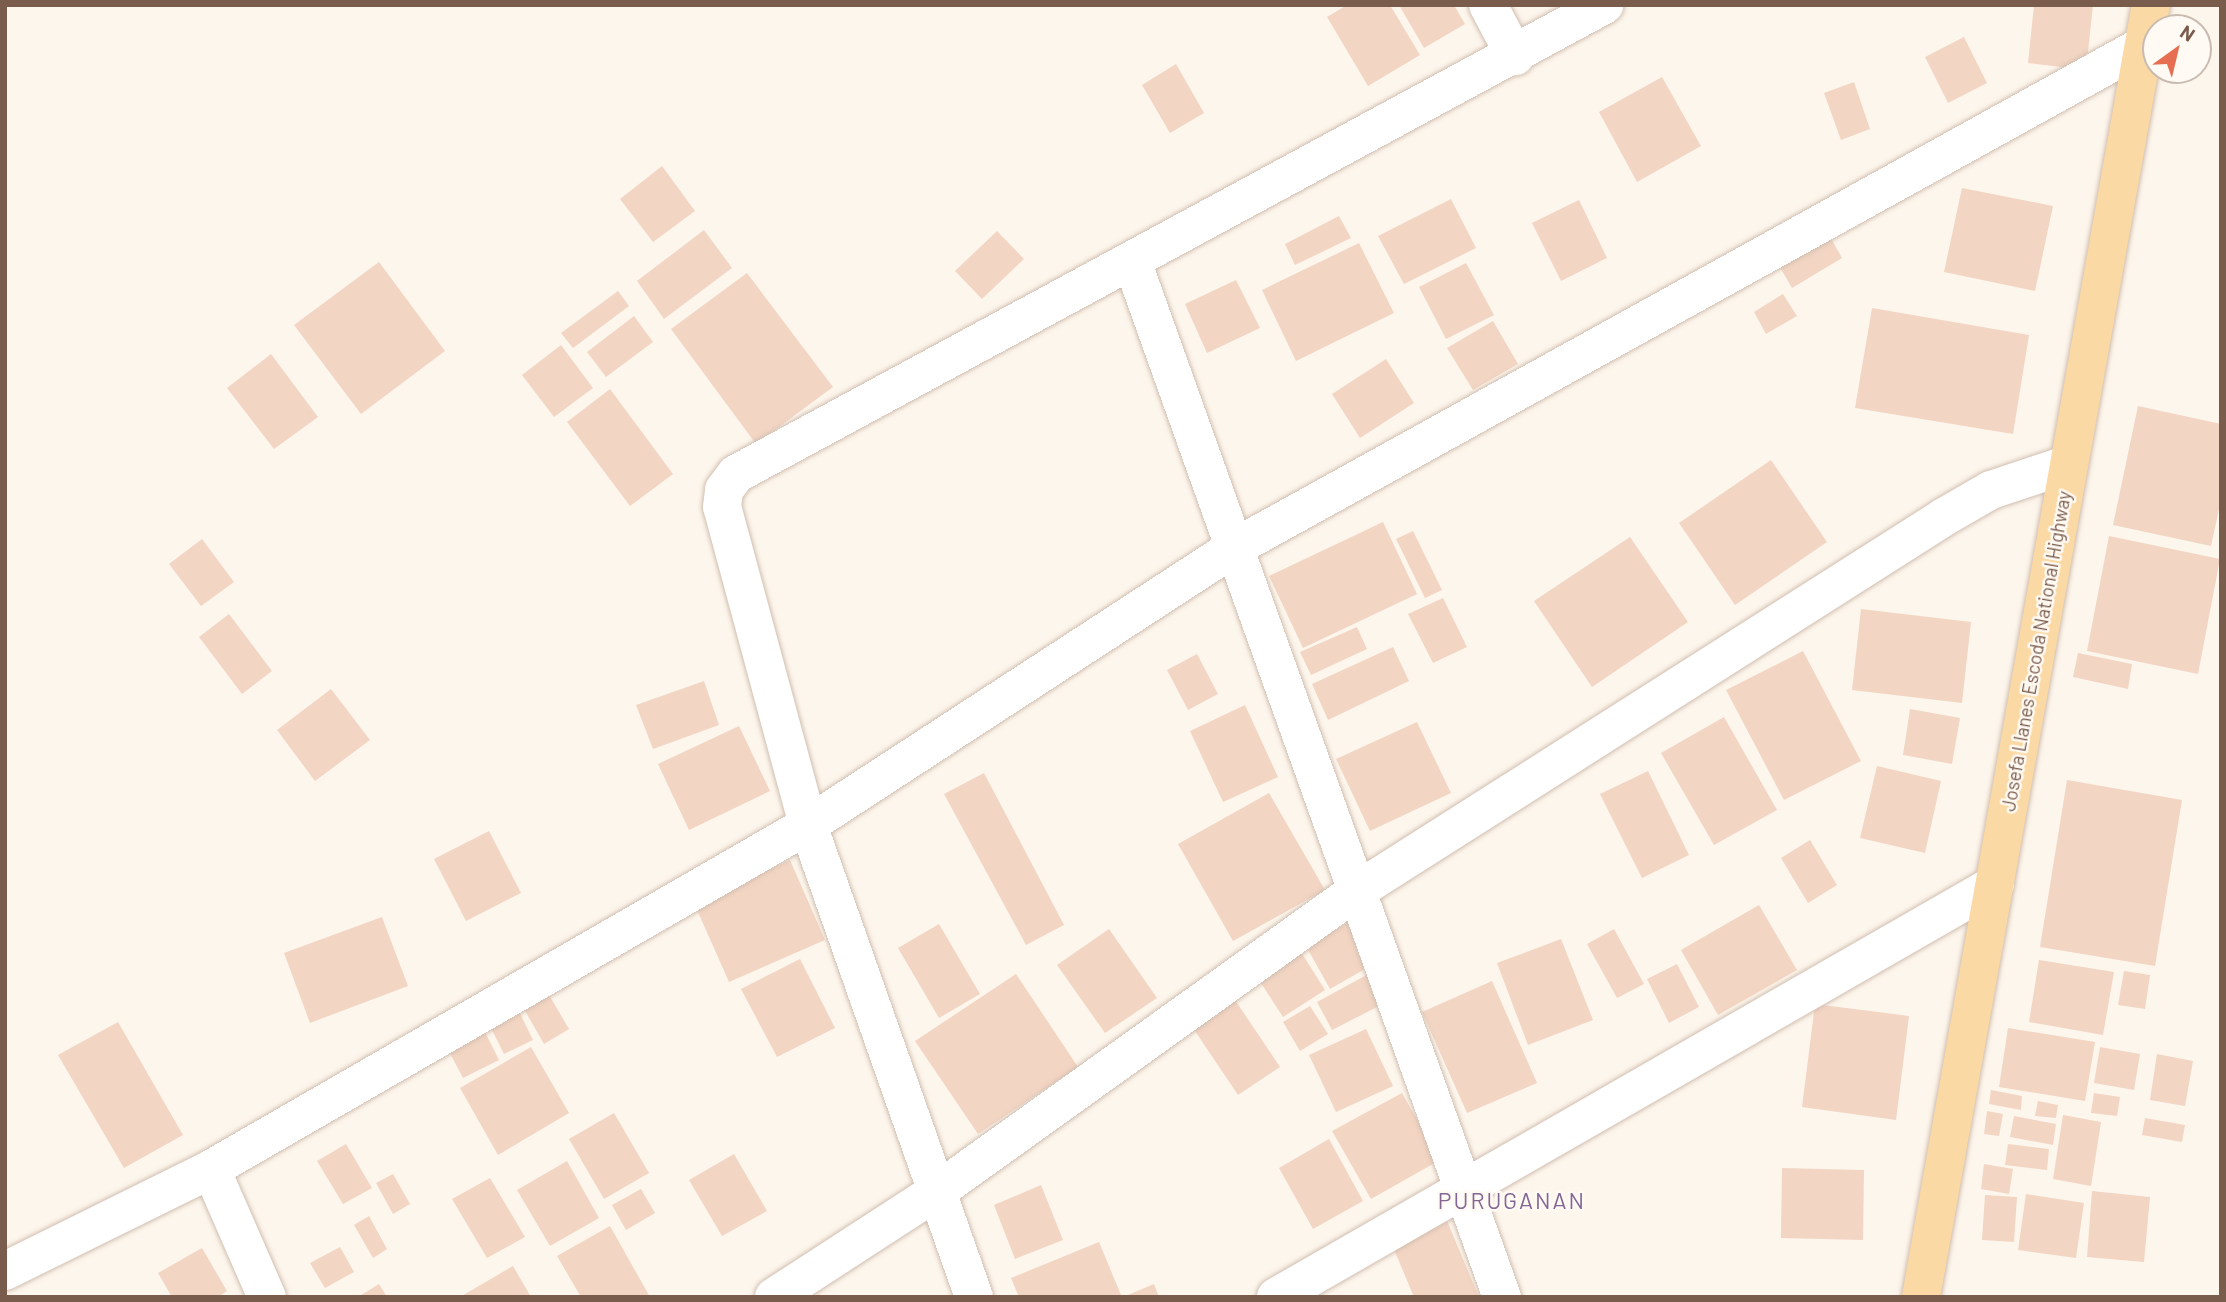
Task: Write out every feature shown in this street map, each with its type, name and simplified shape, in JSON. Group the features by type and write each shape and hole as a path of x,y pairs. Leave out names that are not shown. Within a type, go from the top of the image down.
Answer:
{"main road":[{"name":"Josefa Llanes Escoda National Highway","path":"1921,1297 2142,56"}],"street":[{"path":"1488,5 1515,56"},
{"path":"974,1297 939,1190 808,825 722,508 724,490 736,474 1515,56 1604,5"},
{"path":"5,1271 211,1170 808,825 1232,549 2142,46"},
{"path":"1132,261 1232,549 1502,1297"},
{"path":"774,1297 939,1190 1355,892 1944,517 1991,490 2069,464"},
{"path":"1276,1297 1995,884"},
{"path":"211,1170 267,1297"}],"building":[{"path":"1347,5 1390,5 1420,55 1368,86 1327,17"},
{"path":"1399,5 1454,5 1465,24 1424,48"},
{"path":"2034,5 2093,5 2086,70 2028,63"},
{"path":"1964,37 1987,83 1948,103 1925,57"},
{"path":"1176,64 1204,113 1170,133 1142,85"},
{"path":"1662,77 1701,146 1637,182 1599,112"},
{"path":"1854,82 1870,129 1841,140 1824,93"},
{"path":"662,166 695,211 653,242 620,199"},
{"path":"1962,188 2053,206 2035,291 1944,272"},
{"path":"1451,199 1476,248 1404,284 1378,236"},
{"path":"1579,200 1607,258 1561,281 1532,223"},
{"path":"1339,216 1351,238 1295,265 1285,244"},
{"path":"704,230 732,268 664,319 637,281"},
{"path":"997,231 1024,259 982,299 955,271"},
{"path":"1828,233 1842,258 1792,288 1777,262"},
{"path":"1359,243 1394,313 1296,361 1262,290"},
{"path":"379,262 445,351 361,414 294,325"},
{"path":"1466,263 1494,315 1446,339 1419,287"},
{"path":"747,273 833,387 756,444 671,329"},
{"path":"1236,280 1260,328 1207,353 1185,304"},
{"path":"618,291 629,306 573,348 561,333"},
{"path":"1783,294 1797,316 1766,334 1754,312"},
{"path":"1872,308 2029,335 2013,434 1855,408"},
{"path":"634,316 653,342 606,377 587,352"},
{"path":"1493,321 1518,364 1473,390 1447,348"},
{"path":"561,345 593,388 554,417 522,375"},
{"path":"271,354 318,417 274,449 227,388"},
{"path":"1386,359 1414,403 1360,438 1332,394"},
{"path":"610,389 673,474 630,506 567,422"},
{"path":"2138,406 2221,424 2221,500 2211,546 2113,525"},
{"path":"1771,460 1827,542 1735,605 1679,523"},
{"path":"1383,522 1417,594 1303,648 1269,576"},
{"path":"1413,531 1442,590 1425,598 1396,539"},
{"path":"2109,536 2220,559 2198,674 2087,651"},
{"path":"1630,537 1688,622 1592,687 1534,601"},
{"path":"202,539 234,582 201,606 169,564"},
{"path":"1443,598 1467,647 1433,663 1408,614"},
{"path":"1861,609 1971,622 1962,703 1852,690"},
{"path":"229,614 272,671 242,694 199,637"},
{"path":"1357,627 1367,649 1311,675 1300,652"},
{"path":"1393,647 1409,681 1328,720 1312,684"},
{"path":"1803,651 1861,761 1784,800 1726,690"},
{"path":"2078,653 2132,664 2128,689 2073,677"},
{"path":"1197,654 1218,694 1188,710 1167,670"},
{"path":"704,681 719,725 653,749 636,705"},
{"path":"331,689 370,740 315,781 277,730"},
{"path":"1245,705 1278,777 1223,802 1190,731"},
{"path":"1910,709 1960,718 1952,764 1903,755"},
{"path":"1724,717 1777,810 1714,845 1661,753"},
{"path":"1417,722 1451,793 1370,831 1336,759"},
{"path":"739,726 770,791 689,830 658,764"},
{"path":"1877,766 1941,781 1925,853 1860,838"},
{"path":"1648,771 1689,855 1642,878 1600,794"},
{"path":"984,773 1064,925 1026,945 944,794"},
{"path":"2067,780 2182,800 2155,966 2040,947"},
{"path":"1269,793 1325,890 1233,941 1178,844"},
{"path":"489,831 521,893 466,921 434,859"},
{"path":"1810,840 1837,885 1808,903 1781,858"},
{"path":"790,860 825,940 729,982 694,903"},
{"path":"1759,905 1797,970 1718,1015 1681,950"},
{"path":"382,917 408,986 310,1023 284,953"},
{"path":"1348,923 1372,965 1330,989 1306,946"},
{"path":"939,924 980,994 939,1018 898,948"},
{"path":"1109,929 1157,998 1105,1033 1057,965"},
{"path":"1614,929 1644,984 1617,998 1587,944"},
{"path":"1561,939 1593,1020 1528,1045 1497,963"},
{"path":"1301,952 1325,990 1283,1017 1259,980"},
{"path":"800,959 835,1028 777,1057 741,989"},
{"path":"2039,960 2114,972 2103,1035 2029,1022"},
{"path":"1677,964 1699,1007 1669,1023 1647,979"},
{"path":"2124,971 2150,975 2145,1009 2118,1005"},
{"path":"1372,972 1387,1002 1332,1030 1317,1002"},
{"path":"1016,974 1078,1067 978,1134 915,1041"},
{"path":"1492,981 1537,1083 1467,1113 1422,1012"},
{"path":"545,988 569,1029 544,1044 520,1002"},
{"path":"1231,994 1280,1067 1238,1095 1189,1022"},
{"path":"514,1001 533,1040 504,1054 485,1016"},
{"path":"1815,1004 1909,1016 1896,1120 1802,1107"},
{"path":"1310,1006 1328,1034 1300,1051 1283,1022"},
{"path":"118,1022 183,1135 124,1168 58,1055"},
{"path":"480,1022 499,1060 463,1078 443,1040"},
{"path":"2008,1028 2095,1042 2085,1101 1999,1087"},
{"path":"1366,1029 1393,1086 1336,1112 1309,1055"},
{"path":"531,1047 569,1113 498,1155 460,1088"},
{"path":"2100,1047 2140,1054 2134,1090 2094,1083"},
{"path":"2157,1054 2193,1061 2185,1106 2150,1100"},
{"path":"1991,1090 2022,1096 2021,1110 1989,1104"},
{"path":"1402,1093 1440,1160 1371,1199 1332,1131"},
{"path":"2094,1093 2120,1097 2117,1116 2091,1113"},
{"path":"2038,1101 2058,1105 2056,1118 2035,1116"},
{"path":"1987,1111 2003,1114 1999,1136 1984,1134"},
{"path":"614,1113 649,1173 604,1199 569,1139"},
{"path":"2063,1115 2101,1122 2091,1186 2053,1179"},
{"path":"2014,1116 2056,1124 2053,1145 2010,1137"},
{"path":"2145,1118 2185,1125 2182,1142 2142,1135"},
{"path":"1329,1139 1363,1201 1313,1229 1279,1168"},
{"path":"346,1144 372,1188 343,1204 317,1161"},
{"path":"2008,1144 2049,1149 2047,1170 2005,1165"},
{"path":"734,1154 767,1211 722,1236 689,1180"},
{"path":"567,1161 599,1218 550,1246 517,1190"},
{"path":"1984,1164 2013,1169 2009,1194 1981,1189"},
{"path":"1782,1168 1864,1170 1863,1240 1781,1238"},
{"path":"393,1174 410,1204 393,1214 376,1183"},
{"path":"490,1178 525,1237 487,1258 452,1199"},
{"path":"1041,1185 1063,1240 1015,1259 994,1205"},
{"path":"641,1189 655,1213 626,1230 612,1205"},
{"path":"2092,1191 2150,1197 2144,1262 2087,1257"},
{"path":"2026,1194 2084,1203 2076,1258 2018,1250"},
{"path":"1985,1195 2017,1197 2014,1242 1982,1240"},
{"path":"369,1216 387,1249 373,1258 354,1225"},
{"path":"1445,1216 1479,1297 1414,1297 1390,1240"},
{"path":"610,1226 650,1297 581,1297 557,1256"},
{"path":"1099,1242 1121,1295 1019,1297 1011,1278"},
{"path":"340,1247 354,1272 325,1288 310,1263"},
{"path":"202,1248 227,1291 218,1297 172,1297 158,1273"},
{"path":"513,1266 531,1297 460,1297"},
{"path":"379,1284 387,1297 358,1297"},
{"path":"1154,1284 1159,1297 1123,1297"}],"district":[{"name":"PURUGANAN","path":"1512,1200"}]}
